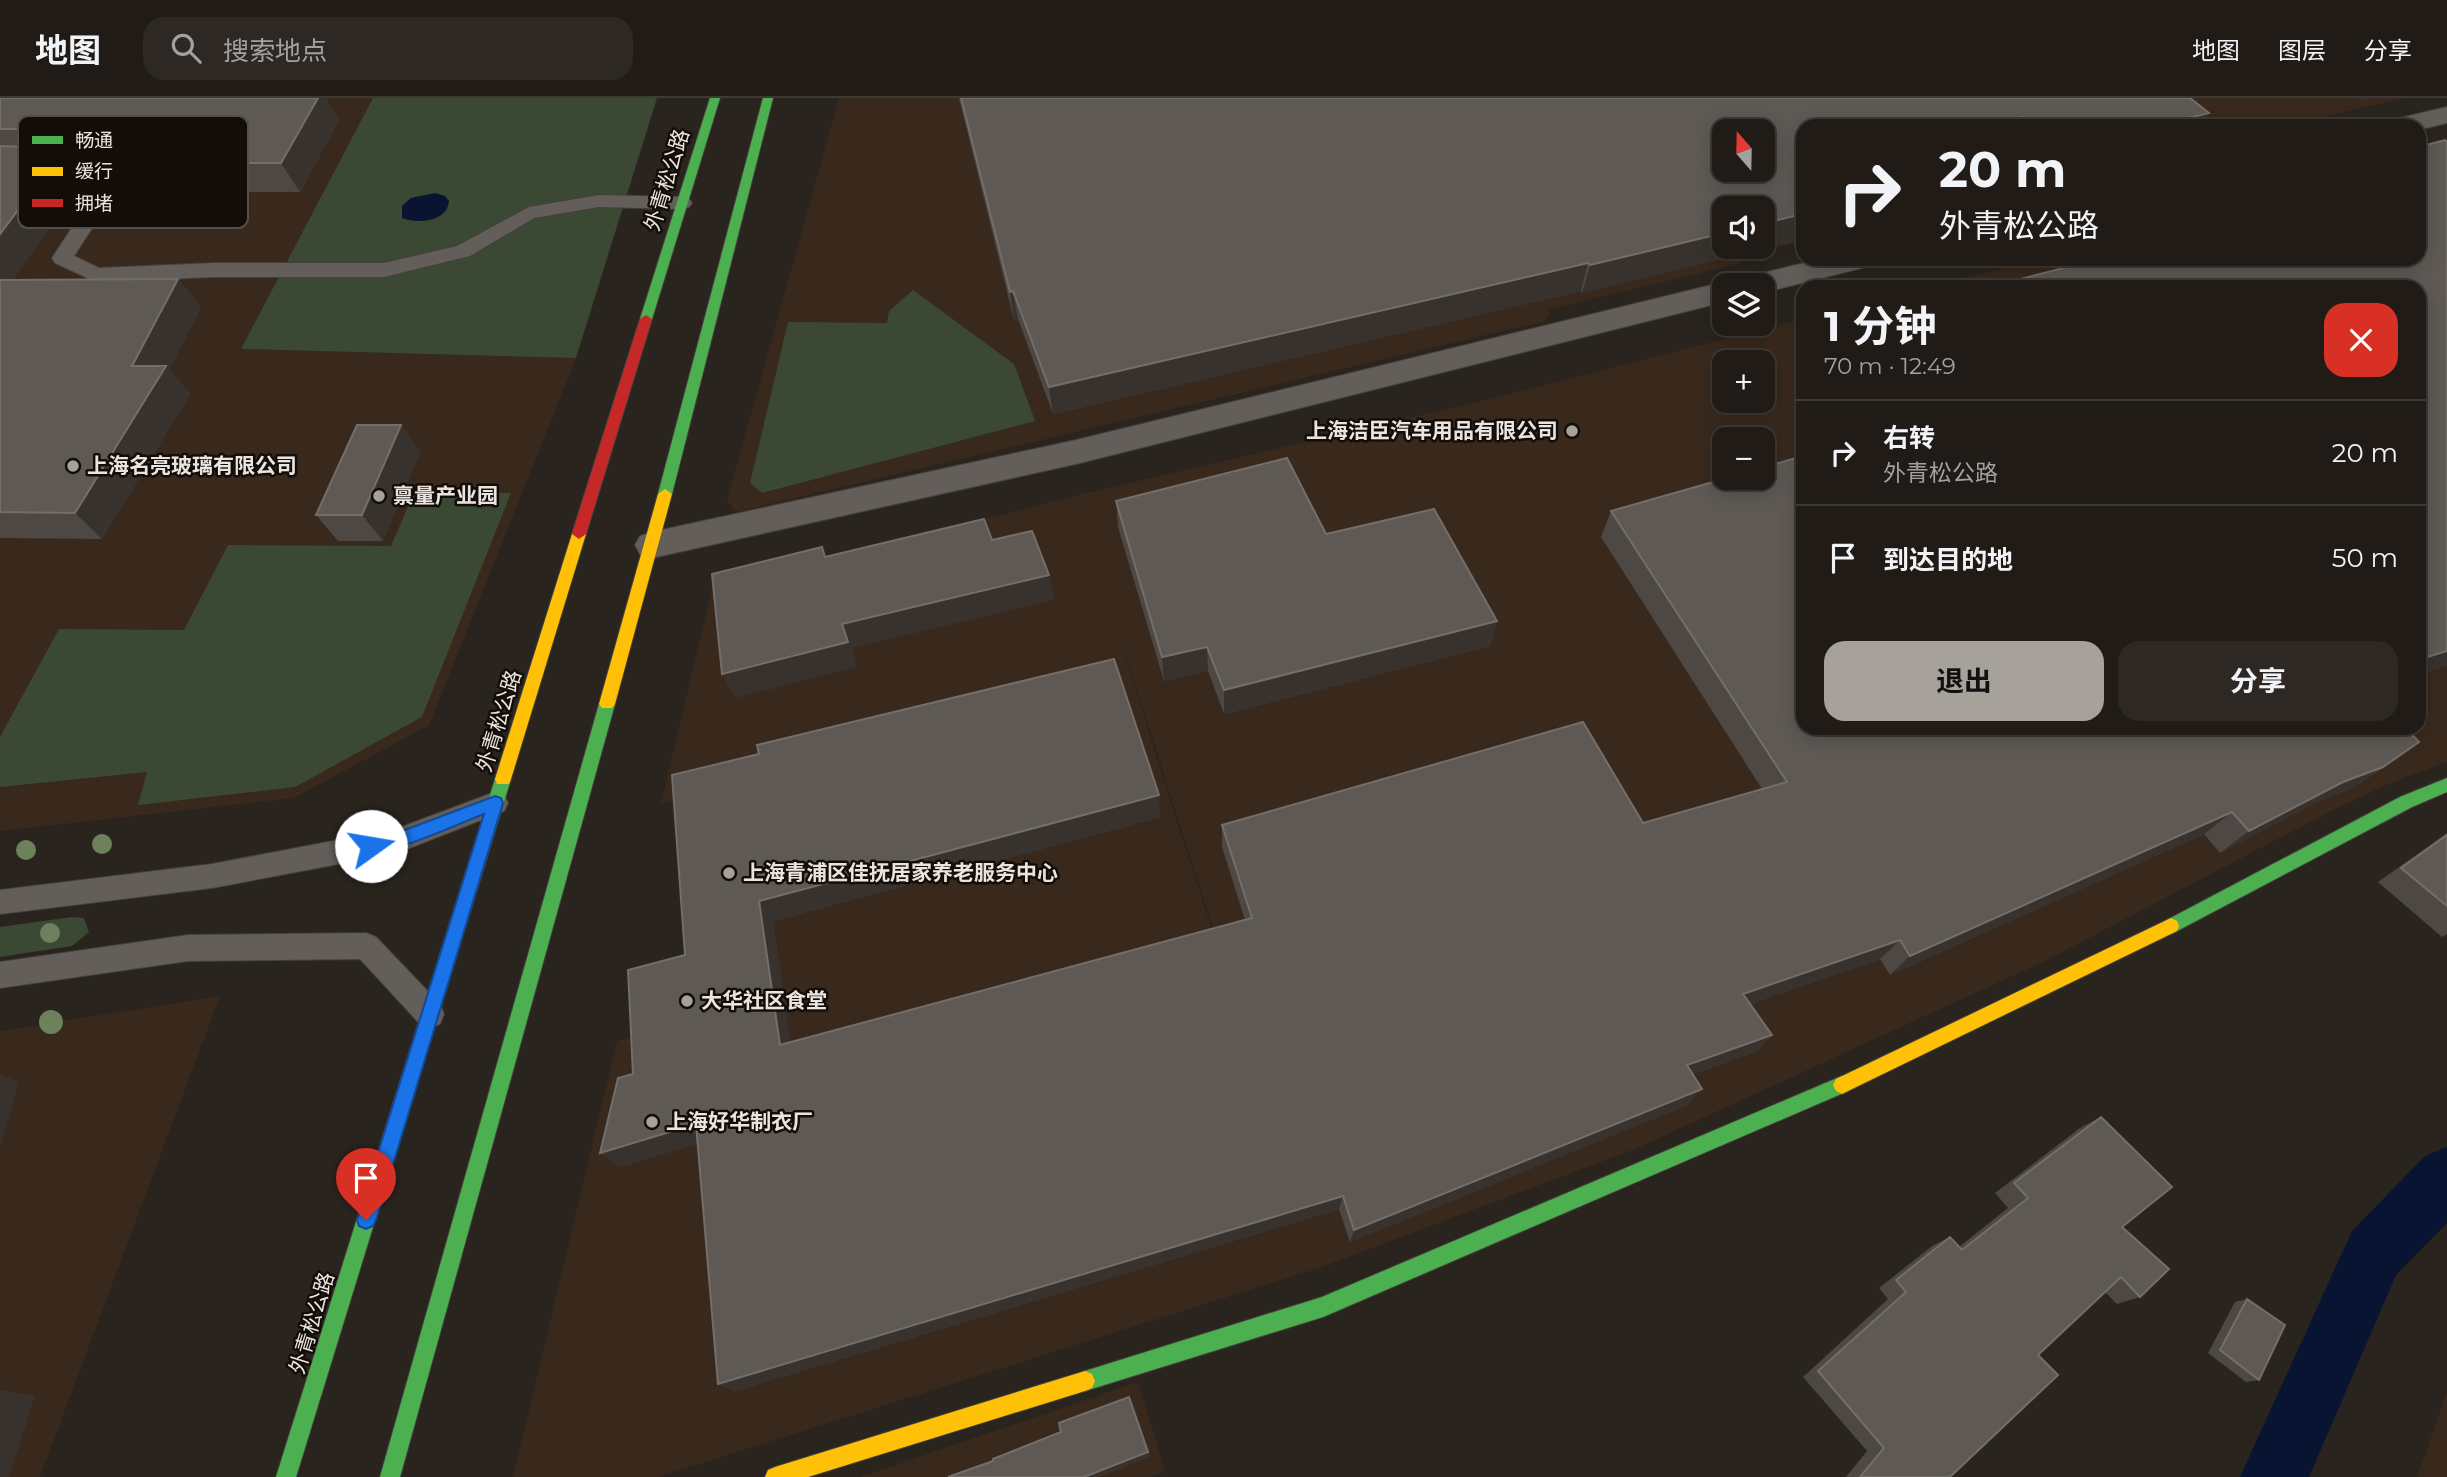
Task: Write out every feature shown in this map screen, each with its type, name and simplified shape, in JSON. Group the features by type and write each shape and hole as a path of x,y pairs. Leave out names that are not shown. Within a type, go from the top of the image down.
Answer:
{"main road":[{"name":"外青松公路","path":"286,1477 715,98"},
{"path":"390,1477 652,545 768,98"},
{"path":"775,1477 1323,1307 1831,1090 2197,913 2406,802 2447,785"}],"street":[{"path":"2426,120 2447,115"},
{"path":"1775,280 1831,266"},
{"path":"652,545 1076,452 1712,295"}],"lane":[{"path":"82,228 62,258 96,275 214,270 384,270 463,251 529,213 599,201 682,203"},
{"path":"0,902 212,876 397,841 495,803"},
{"path":"0,975 188,948 366,946 430,1014"}],"shaded area":[{"path":"0,98 373,98 242,349 576,358 429,725 294,798 0,831"},
{"path":"839,98 2403,98 2315,119 1796,119 1796,242 1775,248 1775,196 1712,196 1712,259 1738,259 1741,263 1547,310 1550,315 1545,321 736,512 727,500"},
{"path":"2447,158 2447,762 2388,784 2333,810 2047,960 1635,1149 1322,1267 658,1477 513,1477 617,1041 785,1004 751,781 661,803 712,589 1074,496 1486,400 1736,336 1775,336 1775,326 1796,321 1796,735 2426,735 2426,280 1958,280 2013,266 2426,266 2426,231","holes":["1125,653 1261,1079 1185,847"]},
{"path":"220,996 40,1477 0,1477 0,1031"},
{"path":"1138,1382 1165,1471 1150,1477 860,1477"},
{"path":"2447,1392 2447,1477 2417,1477"}],"green space":[{"path":"373,98 657,98 576,358 241,349"},
{"path":"913,290 1014,364 1035,421 762,493 750,483 788,322 887,323 889,311"},
{"path":"414,493 511,493 422,717 295,787 138,805 147,772 0,787 0,737 59,629 184,630 228,545 391,546"},
{"path":"72,917 84,918 89,932 72,946 0,957 0,927"}],"water":[{"path":"435,193 445,196 449,201 443,213 423,221 402,218 402,206 411,198"}],"building":[{"path":"0,98 318,98 281,163 248,163 248,116 18,116 18,129 0,129"},
{"path":"961,98 2190,98 2209,113 2184,119 1796,119 1796,216 1775,221 1775,196 1712,196 1712,236 1049,387 1013,291 1010,292"},
{"path":"2445,140 2447,142 2447,651 2426,658 2426,280 2016,280 2072,266 2426,266 2426,145"},
{"path":"0,146 18,147 18,210 0,234"},
{"path":"178,279 132,366 166,366 75,513 0,512 0,280"},
{"path":"357,425 401,425 362,515 316,515"},
{"path":"1287,458 1326,534 1434,509 1497,621 1224,690 1207,647 1162,657 1116,501"},
{"path":"1796,458 1796,735 2412,735 2419,742 2383,767 2343,782 2249,831 2232,812 1910,956 1900,940 1743,994 1772,1035 1687,1065 1702,1089 1354,1230 1343,1196 718,1384 696,1124 600,1153 618,1078 633,1074 628,970 685,955 672,775 759,754 757,745 1114,659 1159,795 759,901 780,1045 1252,918 1222,825 1583,722 1643,823 1787,782 1611,511 1712,482 1712,490 1775,490 1775,464"},
{"path":"984,519 992,540 1032,531 1049,575 842,624 848,642 722,674 712,574 822,547 825,557"},
{"path":"2447,835 2447,906 2401,868"},
{"path":"2101,1117 2172,1187 2122,1227 2169,1269 2140,1297 2121,1277 2038,1355 2058,1375 1950,1477 1860,1477 1884,1448 1818,1371 1906,1292 1896,1280 1950,1237 1962,1250 2028,1198 2014,1183"},
{"path":"2247,1299 2285,1325 2259,1380 2220,1350"},
{"path":"1129,1397 1148,1452 1084,1477 948,1477 1061,1432 1059,1423"}],"waterway":[{"path":"2274,1477 2374,1253 2447,1178"}],"traffic: fast":[{"path":"646,319 715,98"},
{"path":"665,494 768,98"},
{"path":"390,1477 607,704"},
{"path":"286,1477 503,779"},
{"path":"2171,926 2406,802 2447,785"},
{"path":"1085,1381 1323,1307 1842,1085"}],"traffic: slow":[{"path":"607,704 665,494"},
{"path":"503,779 579,534"},
{"path":"1842,1085 2171,926"},
{"path":"775,1477 1085,1381"}],"traffic: jam":[{"path":"579,534 646,319"}],"place":[{"name":"上海洁臣汽车用品有限公司","path":"1572,431"},
{"name":"上海名亮玻璃有限公司","path":"73,466"},
{"name":"禀量产业园","path":"379,496"},
{"name":"上海青浦区佳抚居家养老服务中心","path":"729,873"},
{"name":"大华社区食堂","path":"687,1001"},
{"name":"上海好华制衣厂","path":"652,1122"}],"route":[{"path":"366,1220 495,803 397,841 371,846"}]}
